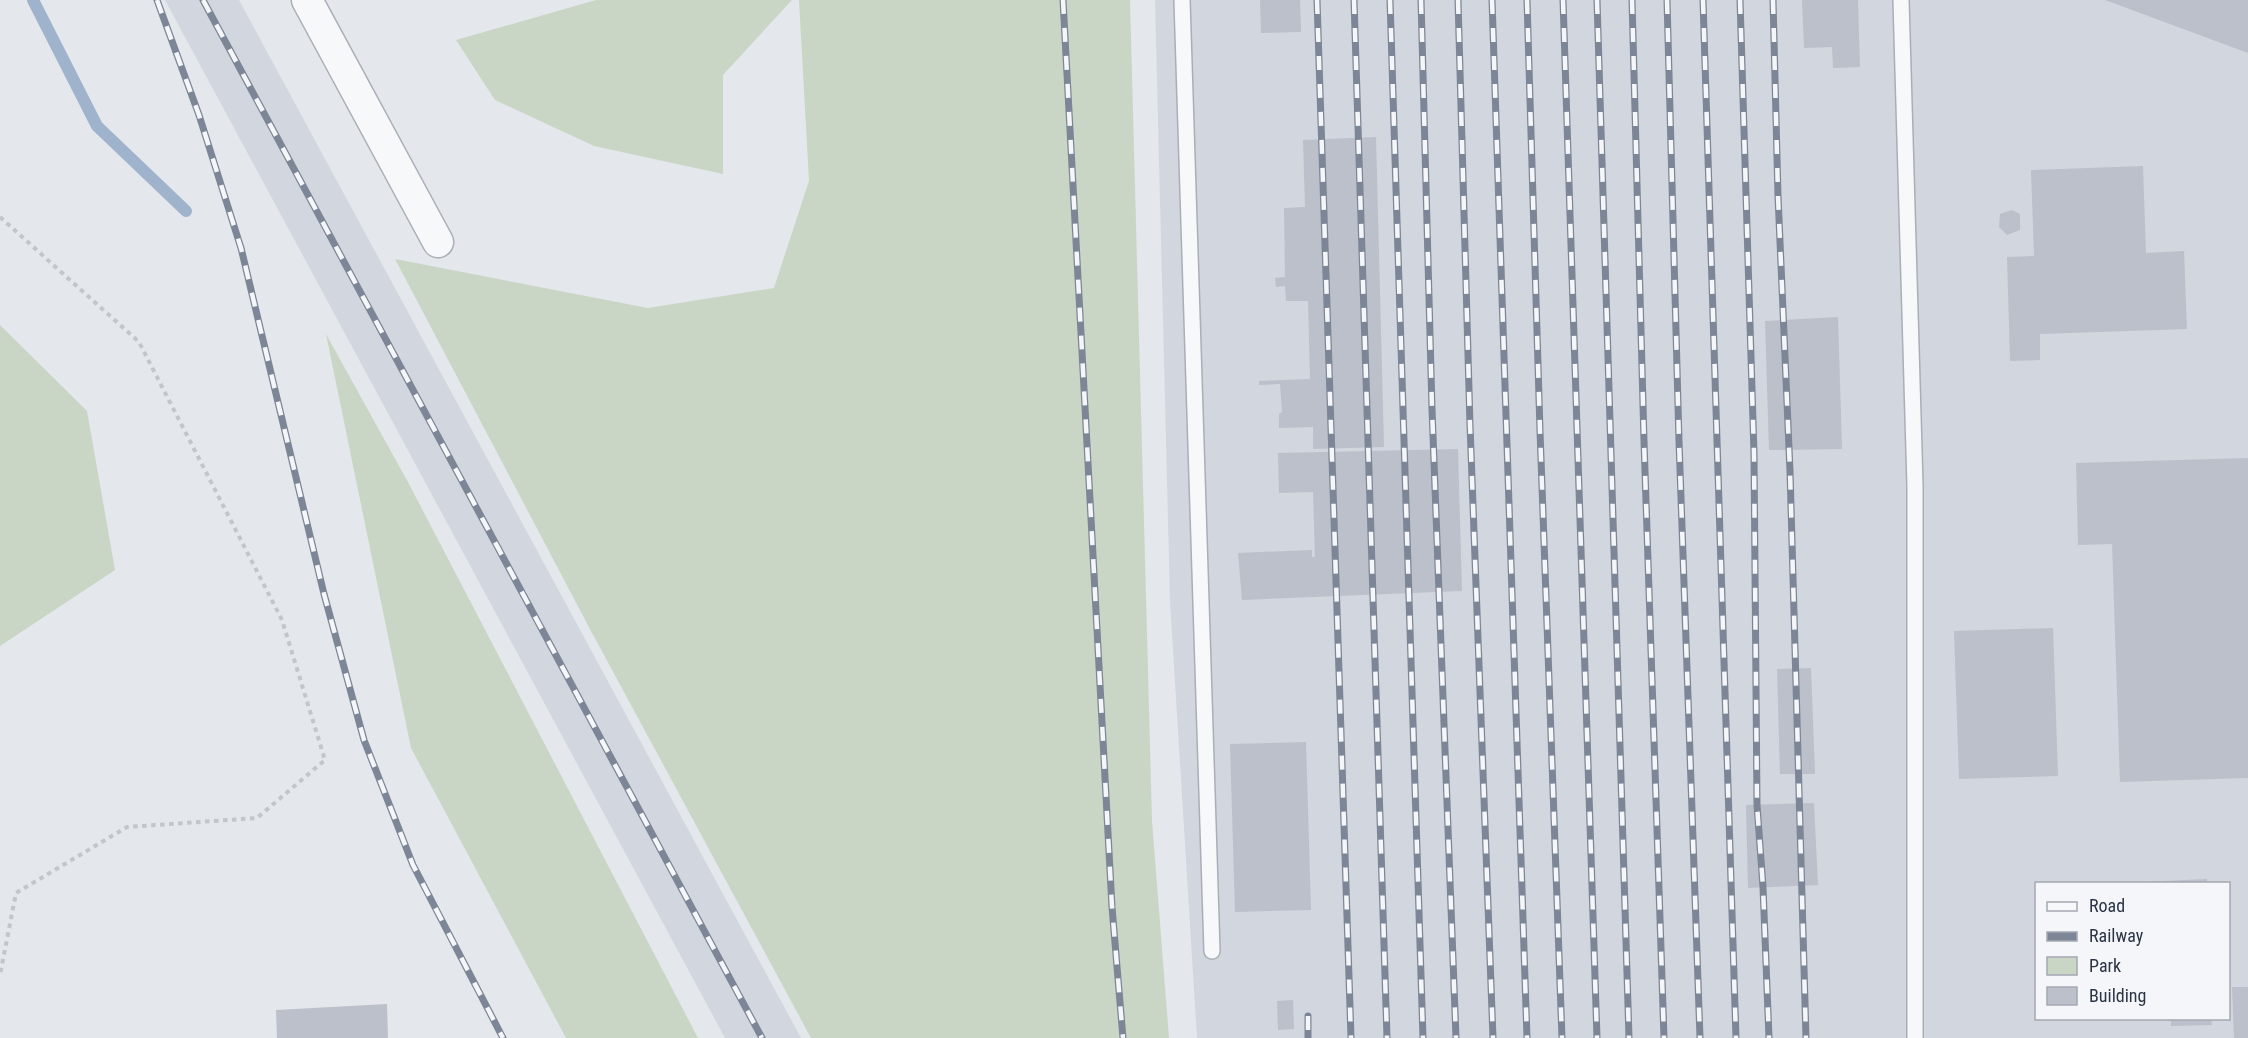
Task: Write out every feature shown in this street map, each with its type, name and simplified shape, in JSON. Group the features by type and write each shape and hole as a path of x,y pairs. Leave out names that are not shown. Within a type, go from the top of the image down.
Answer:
{"street":[{"path":"307,0 438,242"}],"lane":[{"path":"1182,0 1212,951"},
{"path":"1900,0 1915,486 1915,1038"}],"path":[{"path":"0,217 139,342 282,620 325,760 257,818 127,826 16,893 0,975"}],"shaded area":[{"path":"165,0 239,0 801,1038 725,1038"},
{"path":"1155,0 2248,0 2248,1038 1197,1038 1170,601"}],"green space":[{"path":"596,0 792,0 723,75 723,174 594,146 495,100 456,40"},
{"path":"799,0 1130,0 1152,821 1169,1038 811,1038 591,631 395,259 648,308 774,288 809,181"},
{"path":"0,325 87,411 115,570 0,646"},
{"path":"326,334 409,484 698,1038 566,1038 411,748"}],"building":[{"path":"1260,0 1300,0 1301,32 1261,33"},
{"path":"1802,0 1858,0 1860,67 1833,68 1832,47 1804,48"},
{"path":"2105,0 2248,0 2248,53"},
{"path":"1376,137 1384,447 1313,449 1313,427 1279,428 1279,414 1282,412 1280,384 1259,385 1259,381 1310,379 1308,301 1286,301 1285,286 1276,287 1275,278 1285,277 1284,208 1305,207 1303,140"},
{"path":"2143,166 2146,253 2184,251 2187,329 2040,334 2040,360 2010,361 2007,257 2034,256 2031,170"},
{"path":"2012,210 2020,214 2020,230 2007,235 1999,227 2000,214"},
{"path":"1838,317 1842,449 1769,450 1765,321"},
{"path":"1458,449 1462,591 1242,600 1238,553 1312,550 1312,557 1315,557 1313,492 1279,493 1278,453"},
{"path":"2248,458 2248,778 2120,782 2112,544 2078,545 2076,463"},
{"path":"2053,628 2058,776 1959,779 1954,631"},
{"path":"1811,668 1815,774 1780,774 1777,669"},
{"path":"1306,742 1311,910 1235,912 1230,744"},
{"path":"1814,803 1818,885 1748,888 1746,805"},
{"path":"2207,879 2207,882 2141,882"},
{"path":"2232,987 2248,987 2248,1038 2234,1038"},
{"path":"1293,1000 1294,1029 1278,1030 1277,1001"},
{"path":"387,1004 388,1038 277,1038 276,1010"},
{"path":"2171,1020 2211,1020 2212,1025 2171,1026"}],"waterway":[{"path":"33,0 97,126 186,211"}],"railway":[{"path":"157,0 199,115 241,248 324,594 364,740 413,865 503,1038"},
{"path":"203,0 762,1038"},
{"path":"1063,0 1112,907 1123,1038"},
{"path":"1317,0 1351,1038"},
{"path":"1354,0 1387,1038"},
{"path":"1390,0 1423,1038"},
{"path":"1421,0 1432,409 1456,1038"},
{"path":"1458,0 1470,425 1493,1038"},
{"path":"1492,0 1527,1038"},
{"path":"1527,0 1562,1038"},
{"path":"1563,0 1597,1038"},
{"path":"1597,0 1629,1038"},
{"path":"1632,0 1664,1038"},
{"path":"1667,0 1679,441 1700,1038"},
{"path":"1703,0 1736,1038"},
{"path":"1740,0 1754,454 1757,805 1769,1038"},
{"path":"1773,0 1778,196 1790,471 1806,1038"},
{"path":"1308,1016 1308,1038"}]}
